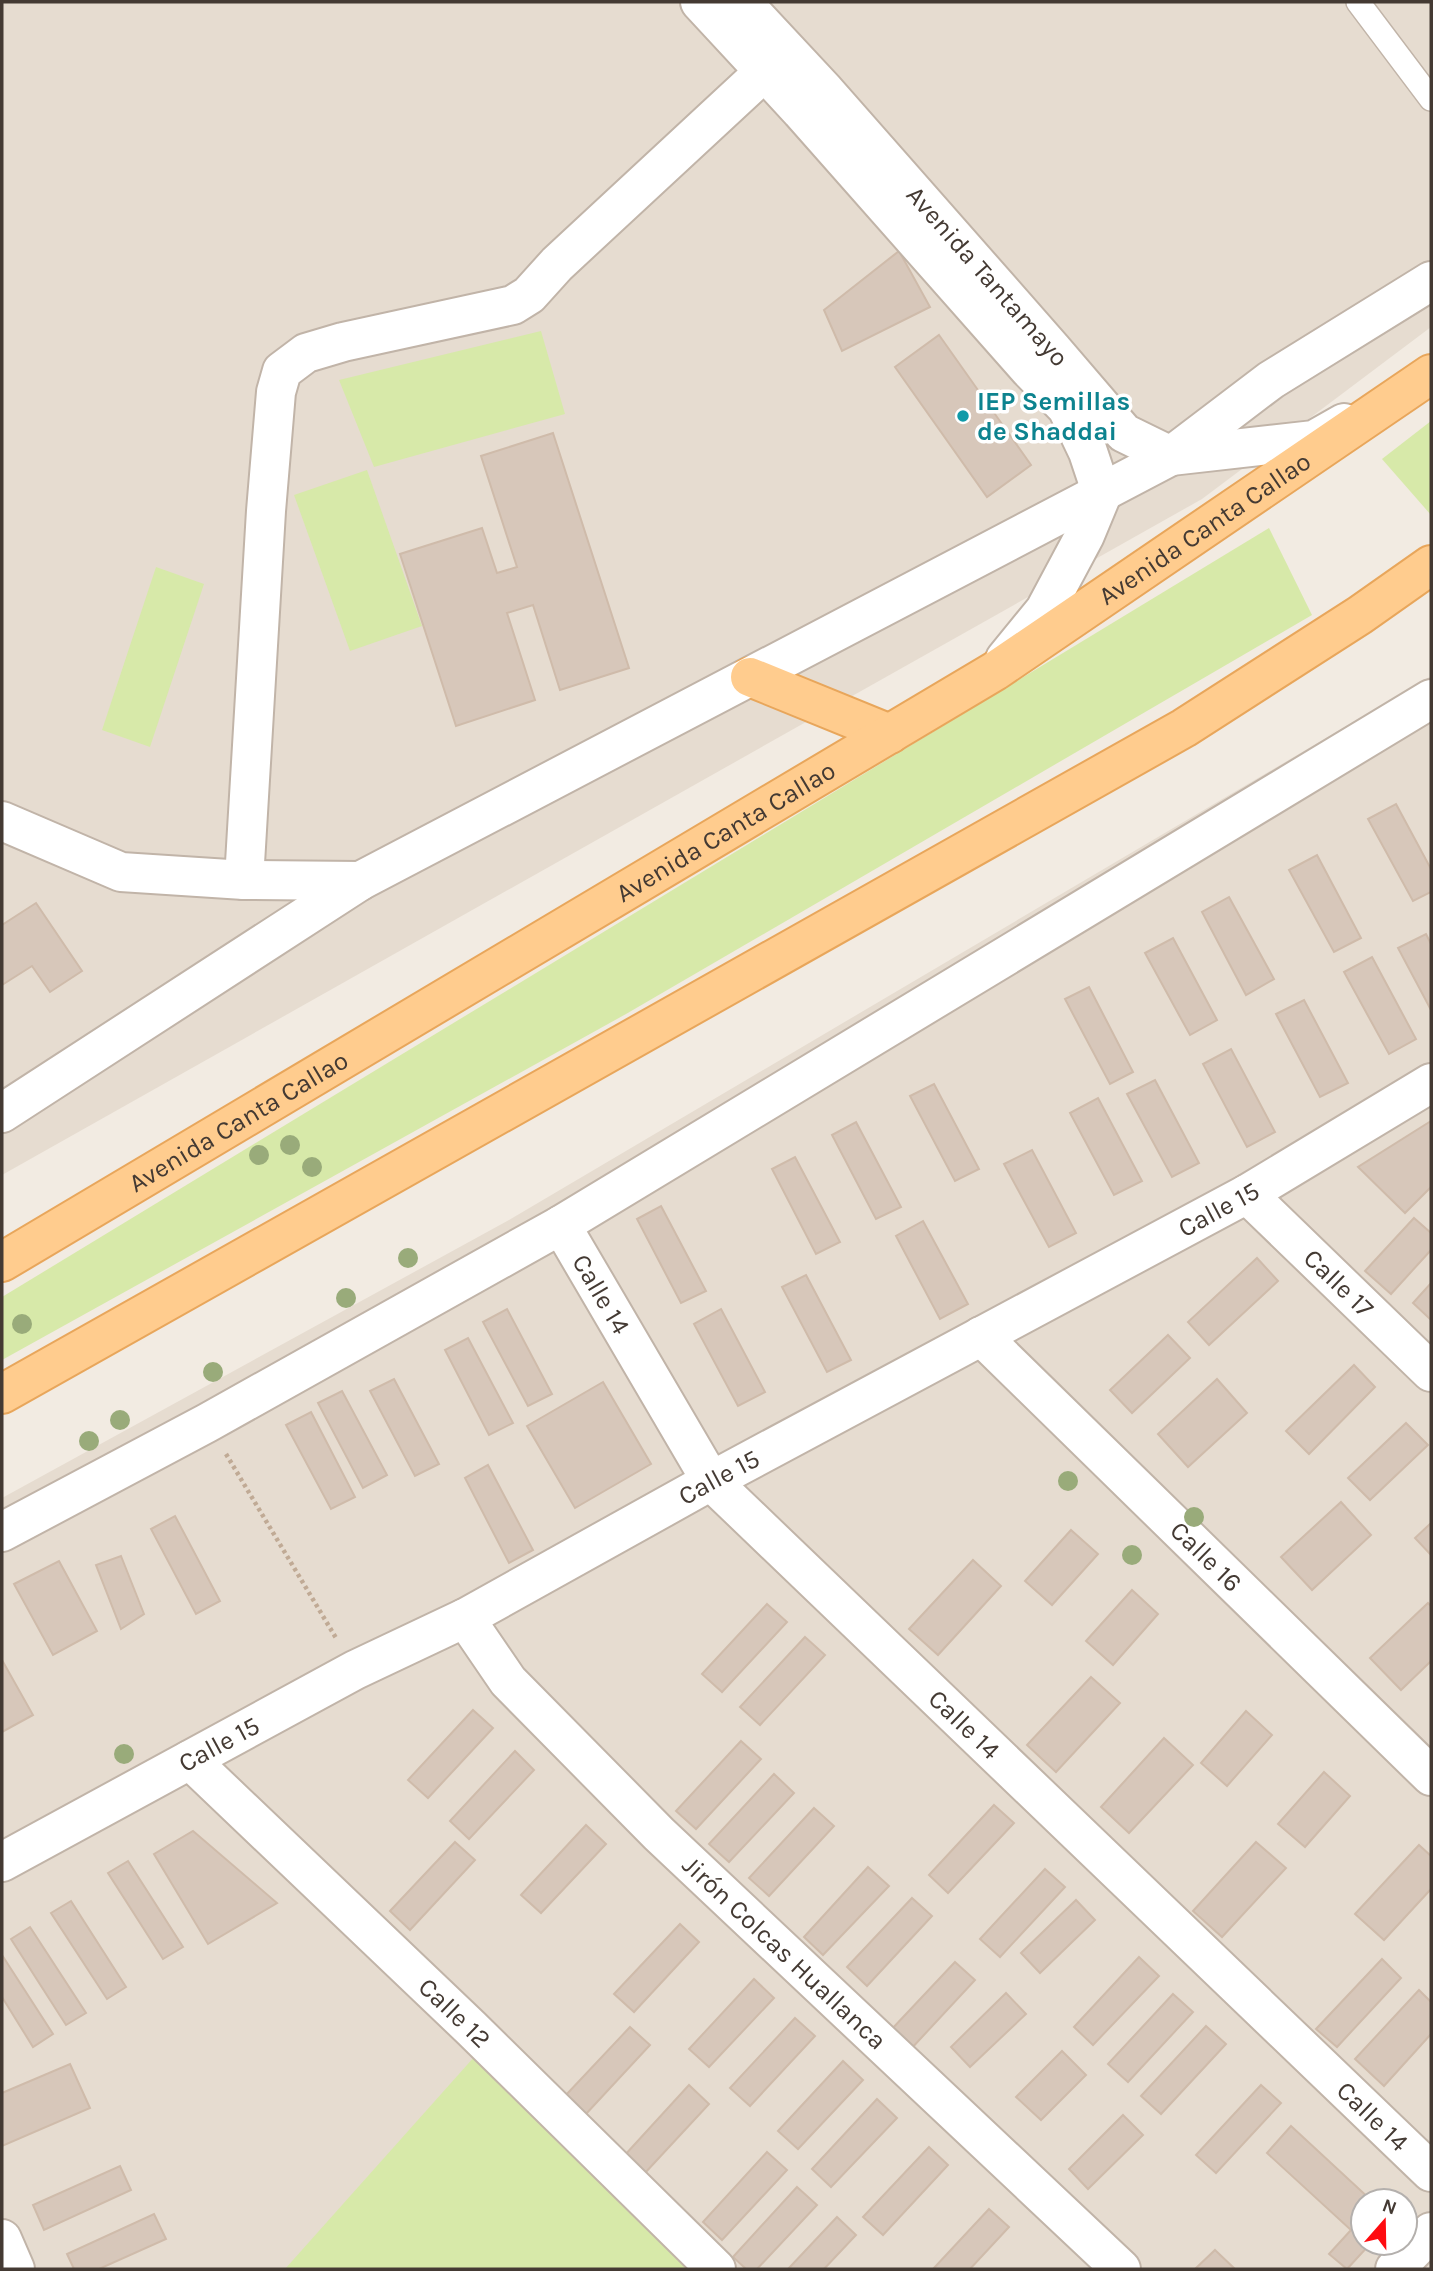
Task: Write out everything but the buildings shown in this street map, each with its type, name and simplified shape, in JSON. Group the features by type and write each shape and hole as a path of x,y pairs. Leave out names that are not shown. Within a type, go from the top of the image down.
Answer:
{"main road":[{"name":"Avenida Canta Callao","path":"2,1262 995,671 1430,375"},
{"path":"2,1394 1184,728 1360,615 1431,565"},
{"path":"750,677 890,734"}],"street":[{"name":"Avenida Tantamayo","path":"700,2 1067,408 1088,452 1101,494"},
{"name":"Avenida Tantamayo","path":"741,2 825,91 1124,433 1171,456"},
{"path":"244,880 266,511 276,393 282,371 306,353 343,342 522,301 557,264 764,72"},
{"path":"2,1113 360,881 1171,456 1271,380 1431,281"},
{"path":"1171,456 1314,440 1430,375"},
{"path":"995,671 1045,610 1085,535 1101,494"},
{"path":"2,1532 207,1423 561,1225 1431,699"},
{"path":"2,821 121,872 244,880 360,881"},
{"name":"Calle 15","path":"2,1862 355,1670 464,1618 711,1481 1247,1194 1431,1083"},
{"name":"Calle 17","path":"1247,1194 1431,1372"},
{"name":"Calle 14","path":"561,1225 711,1481 1431,2172"},
{"name":"Calle 16","path":"981,1336 1431,1776"},
{"name":"Jirón Colcas Huallanca","path":"464,1618 508,1681 659,1834 1121,2269"},
{"name":"Calle 12","path":"190,1760 471,2028 716,2269"},
{"path":"1395,2269 1431,2232"},
{"path":"2,2239 15,2269"}],"lane":[{"path":"1358,2 1431,99"}],"path":[{"path":"207,1423 355,1670"}],"shaded area":[{"path":"2,2 1431,2 1431,327 1202,499 2,1175"},
{"path":"1431,676 1431,2269 2,2269 2,1498 509,1220"}],"green space":[{"path":"541,331 565,414 374,467 339,380"},
{"path":"1431,421 1431,515 1382,459"},
{"path":"367,470 422,626 350,651 294,495"},
{"path":"1269,528 1312,615 626,1014 2,1360 2,1297"},
{"path":"156,567 204,584 150,747 102,730"},
{"path":"475,2056 692,2269 285,2269"}],"place":[{"name":"IEP Semillas de Shaddai","path":"963,416"}]}
